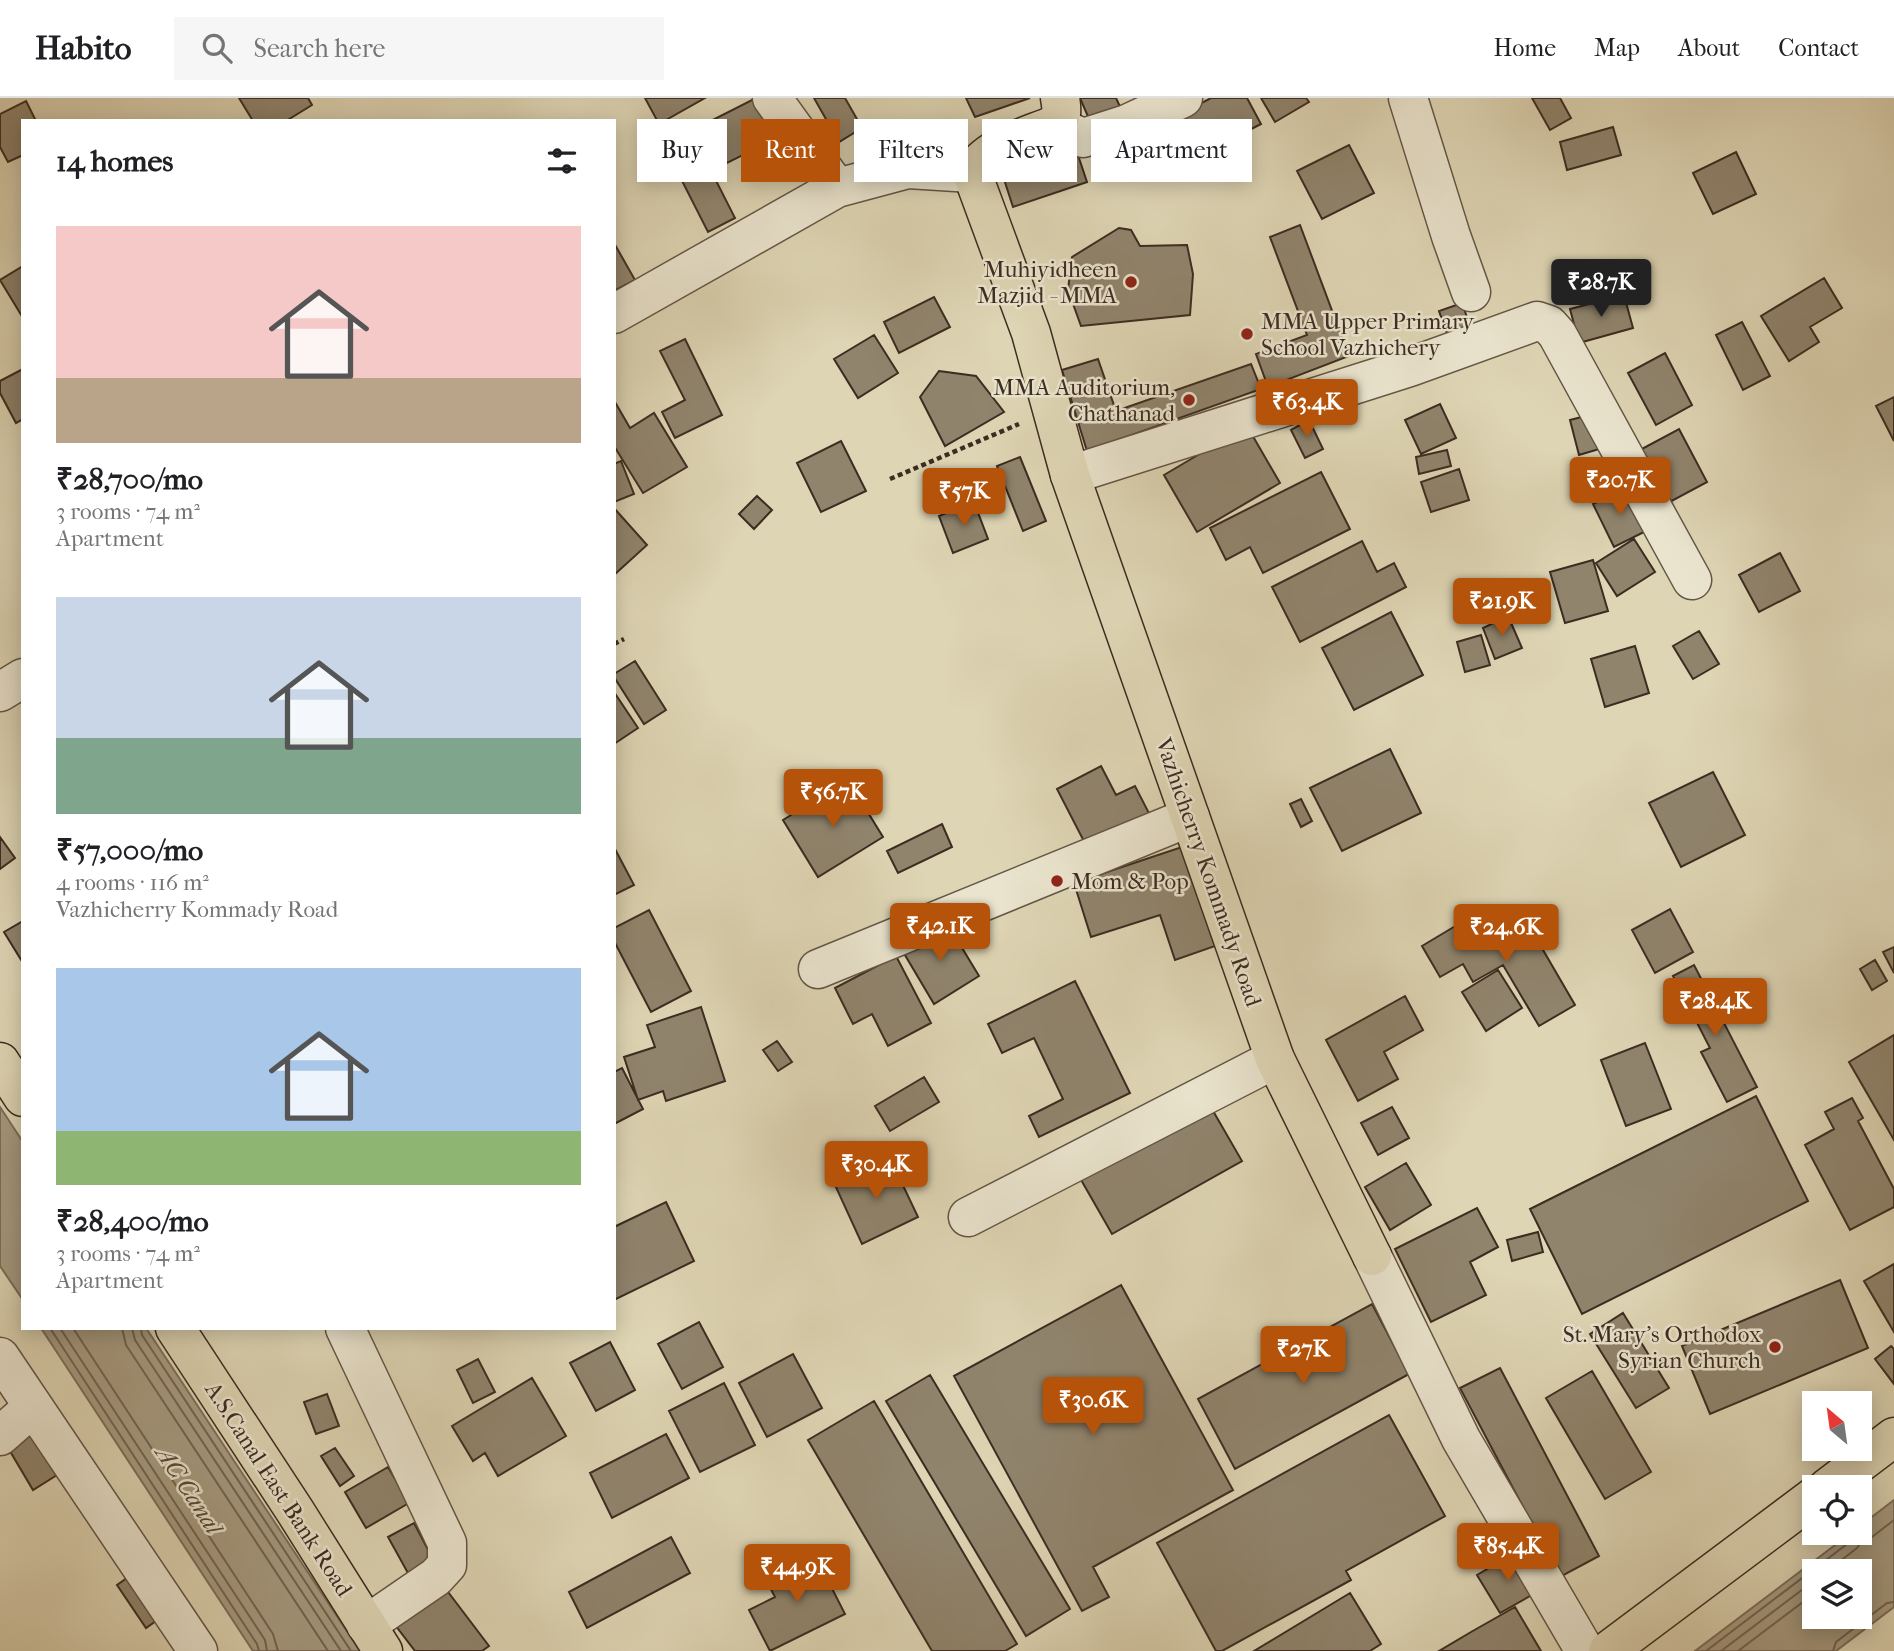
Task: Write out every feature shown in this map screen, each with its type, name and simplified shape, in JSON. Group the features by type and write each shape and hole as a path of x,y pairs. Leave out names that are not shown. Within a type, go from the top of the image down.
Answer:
{"main road":[{"path":"972,173 979,160 1057,112"},
{"name":"Vazhicherry Kommady Road","path":"972,173 1031,333 1070,475 1275,1059 1372,1256"},
{"path":"0,1062 21,1094"},
{"name":"A.S.Canal East Bank Road","path":"176,1330 295,1511 374,1638"},
{"path":"1844,1475 1894,1437"},
{"path":"1608,1651 1802,1506"}],"street":[{"path":"772,98 837,188"},
{"path":"1057,112 1083,138 1127,124 1183,98"},
{"path":"1408,98 1471,292"},
{"path":"616,313 837,188 908,169 972,173"},
{"path":"1070,475 1410,367 1537,321 1549,325 1557,334 1692,580"},
{"path":"0,692 21,679"},
{"path":"818,969 1190,817"},
{"path":"968,1217 1275,1059"},
{"name":"Vazhicherry Kommady Road","path":"1372,1256 1461,1439 1585,1651"},
{"path":"346,1330 447,1543 447,1565 374,1638"},
{"path":"0,1357 198,1651"},
{"path":"0,1436 33,1407"}],"path":[{"path":"890,479 1052,410"},
{"path":"616,643 624,639"}],"water":[{"path":"0,1107 21,1139 21,1297 0,1266"},
{"name":"AC Canal","path":"42,1330 147,1330 360,1651 253,1651"},
{"path":"1894,1500 1894,1607 1872,1624 1872,1559 1817,1559 1835,1545 1872,1545 1872,1517"},
{"path":"1802,1570 1802,1629 1865,1629 1836,1651 1695,1651"}],"building":[{"path":"239,98 308,98 312,105 289,119 252,119"},
{"path":"645,98 705,98 668,119 656,119"},
{"path":"756,98 768,119 741,119 741,156 727,163 727,119 715,119"},
{"path":"814,98 845,98 857,119 854,119 854,133 840,141 840,119 826,119"},
{"path":"966,98 1030,98 975,117"},
{"path":"1080,98 1116,98 1123,113 1109,119 1091,119 1091,124"},
{"path":"1211,98 1247,98 1261,124 1252,129 1252,119 1173,118"},
{"path":"1261,98 1306,98 1309,102 1275,122"},
{"path":"1532,98 1560,98 1571,118 1550,130"},
{"path":"26,101 35,119 21,119 21,156 8,162 0,147 0,114"},
{"path":"1613,127 1621,155 1567,170 1560,142"},
{"path":"1349,145 1374,193 1322,219 1297,171"},
{"path":"1077,152 1087,182 1013,207 1005,182 1077,182"},
{"path":"1736,152 1756,194 1713,214 1693,173"},
{"path":"683,182 717,182 735,218 708,232"},
{"path":"1300,225 1349,356 1268,387 1256,354 1307,335 1270,237"},
{"name":"Muhiyidheen Mazjid - MMA","path":"1119,228 1131,230 1140,246 1187,245 1193,274 1190,315 1081,326 1068,290 1072,257"},
{"path":"616,247 635,280 616,290"},
{"path":"21,267 21,315 0,280"},
{"path":"1824,278 1842,308 1810,327 1819,342 1789,361 1761,316"},
{"path":"1624,295 1633,328 1579,343 1570,309"},
{"path":"934,297 950,327 899,353 884,322"},
{"path":"1462,303 1475,340 1452,348 1439,311"},
{"path":"1742,322 1770,376 1743,390 1716,335"},
{"path":"874,335 898,373 858,398 834,359"},
{"path":"685,339 722,415 675,438 662,412 685,400 660,351"},
{"path":"1665,353 1692,405 1656,425 1628,373"},
{"name":"MMA Auditorium, Chathanad","path":"1098,359 1116,411 1251,364 1261,389 1087,451 1062,370"},
{"path":"21,370 21,420 16,423 0,393 0,381"},
{"path":"939,371 976,376 1004,412 945,446 920,397"},
{"path":"1894,397 1894,441 1876,406"},
{"path":"616,404 630,428 654,413 687,467 643,493 616,449"},
{"path":"1440,404 1456,438 1421,454 1405,420"},
{"path":"1597,413 1606,447 1579,455 1570,420"},
{"path":"1309,420 1323,449 1305,458 1291,430"},
{"path":"1247,426 1280,483 1197,532 1164,475"},
{"path":"1679,429 1707,482 1668,503 1640,450"},
{"path":"841,441 866,491 821,512 797,463"},
{"path":"1447,450 1451,466 1419,474 1416,457"},
{"path":"1020,457 1046,521 1023,531 997,466"},
{"path":"621,461 634,494 616,501 616,463"},
{"path":"1459,469 1469,500 1431,512 1421,482"},
{"path":"1321,472 1350,529 1263,573 1250,547 1226,560 1210,528"},
{"path":"1627,488 1648,530 1614,547 1593,504"},
{"path":"757,496 772,510 754,529 739,514"},
{"path":"974,502 988,539 953,553 939,516"},
{"path":"616,510 647,545 616,573"},
{"path":"1634,539 1655,572 1617,596 1596,563"},
{"path":"1362,541 1377,572 1394,563 1406,587 1300,642 1272,587"},
{"path":"1780,553 1800,591 1759,612 1739,575"},
{"path":"1593,560 1608,611 1565,623 1550,572"},
{"path":"1391,612 1423,675 1354,710 1322,648"},
{"path":"1508,616 1522,648 1495,659 1483,628"},
{"path":"1699,631 1719,664 1693,679 1673,646"},
{"path":"1481,635 1490,665 1465,672 1457,642"},
{"path":"1635,646 1649,693 1605,707 1591,659"},
{"path":"635,661 666,710 644,724 616,680 616,673"},
{"path":"616,695 638,728 616,743"},
{"path":"1390,749 1421,813 1342,851 1310,788"},
{"path":"1101,766 1116,795 1135,786 1154,823 1091,855 1057,789"},
{"path":"1713,772 1745,835 1681,867 1649,803"},
{"path":"848,780 883,837 818,877 783,820"},
{"path":"1301,799 1312,821 1301,827 1290,804"},
{"path":"942,824 952,847 898,873 887,851"},
{"path":"0,837 15,858 0,869"},
{"path":"1182,847 1218,945 1175,960 1160,915 1091,937 1074,883"},
{"path":"616,851 634,885 616,894"},
{"path":"1670,909 1693,952 1655,973 1632,930"},
{"path":"649,910 691,991 651,1012 616,945 616,927"},
{"path":"1521,912 1575,1005 1539,1026 1503,965 1473,982 1463,964 1440,977 1422,946 1457,925 1468,943"},
{"path":"21,922 21,960 4,932"},
{"path":"947,923 979,976 934,1004 902,950"},
{"path":"1894,947 1894,973 1883,952"},
{"path":"896,956 931,1023 888,1046 872,1014 853,1024 835,988"},
{"path":"1875,960 1887,981 1872,990 1860,969"},
{"path":"1694,965 1757,1087 1727,1102 1701,1052 1710,1048 1673,976"},
{"path":"1498,970 1522,1008 1486,1031 1462,992"},
{"path":"1075,981 1130,1093 1039,1137 1029,1116 1063,1099 1034,1038 1002,1053 988,1024"},
{"path":"1405,996 1423,1030 1384,1052 1398,1079 1358,1101 1326,1040"},
{"path":"701,1007 725,1081 666,1101 663,1091 638,1100 624,1057 655,1047 647,1025"},
{"path":"1894,1035 1894,1140 1849,1062"},
{"path":"777,1041 792,1062 778,1071 763,1050"},
{"path":"1645,1043 1671,1109 1626,1126 1601,1060"},
{"path":"622,1068 643,1109 616,1123 616,1071"},
{"path":"924,1077 939,1102 890,1131 875,1106"},
{"path":"1756,1096 1808,1201 1582,1314 1530,1209"},
{"path":"1205,1097 1242,1161 1112,1234 1076,1171"},
{"path":"1852,1098 1863,1118 1858,1121 1894,1189 1894,1207 1850,1230 1805,1145 1834,1129 1825,1112"},
{"path":"1392,1107 1409,1138 1378,1155 1361,1123"},
{"path":"890,1158 918,1217 862,1244 835,1185"},
{"path":"1406,1163 1431,1205 1390,1230 1365,1187"},
{"path":"666,1202 694,1261 616,1299 616,1226"},
{"path":"1477,1208 1498,1247 1470,1262 1486,1295 1431,1322 1395,1249"},
{"path":"1538,1232 1543,1252 1512,1261 1507,1240"},
{"path":"1894,1264 1894,1332 1864,1281"},
{"name":"St. Mary's Orthodox Syrian Church","path":"1840,1280 1868,1348 1710,1414 1682,1346"},
{"path":"1121,1285 1233,1490 1093,1567 1109,1597 1082,1611 954,1376"},
{"path":"1372,1304 1409,1374 1235,1469 1198,1399"},
{"path":"1623,1313 1669,1388 1636,1408 1590,1334"},
{"path":"699,1322 723,1367 682,1389 658,1344"},
{"path":"610,1342 635,1390 596,1411 570,1363"},
{"path":"1891,1346 1894,1349 1894,1384 1875,1359"},
{"path":"793,1354 822,1408 767,1437 739,1383"},
{"path":"478,1359 495,1392 473,1403 457,1370"},
{"path":"1500,1368 1599,1556 1560,1577 1460,1388"},
{"path":"1592,1371 1651,1472 1605,1499 1546,1398"},
{"path":"930,1375 1070,1609 1026,1636 886,1401"},
{"path":"532,1378 566,1436 498,1476 485,1453 473,1461 452,1426"},
{"path":"724,1383 755,1445 700,1472 669,1411"},
{"path":"327,1394 339,1426 316,1434 304,1402"},
{"path":"874,1401 1017,1644 1005,1651 932,1651 808,1440"},
{"path":"1389,1415 1445,1516 1346,1571 1351,1580 1222,1651 1216,1651 1157,1543"},
{"path":"37,1422 65,1470 33,1490 4,1441"},
{"path":"666,1434 689,1478 612,1518 590,1473"},
{"path":"335,1448 354,1476 340,1486 321,1456"},
{"path":"388,1467 409,1503 366,1528 345,1492"},
{"path":"414,1523 434,1561 409,1575 388,1537"},
{"path":"671,1537 690,1573 587,1628 569,1592"},
{"path":"1516,1552 1539,1591 1500,1613 1477,1575"},
{"path":"815,1555 845,1614 770,1651 749,1610 775,1597 766,1580"},
{"path":"134,1573 163,1616 146,1628 117,1585"},
{"path":"439,1580 489,1646 482,1651 415,1651 389,1617"},
{"path":"1350,1593 1381,1644 1370,1651 1254,1651"},
{"path":"1515,1607 1541,1651 1439,1651 1471,1632"}],"place":[{"name":"Muhiyidheen Mazjid - MMA","path":"1131,282"},
{"name":"MMA Upper Primary School Vazhichery","path":"1247,334"},
{"name":"MMA Auditorium, Chathanad","path":"1189,400"},
{"name":"Mom & Pop","path":"1057,881"},
{"name":"St. Mary's Orthodox Syrian Church","path":"1775,1347"}]}
